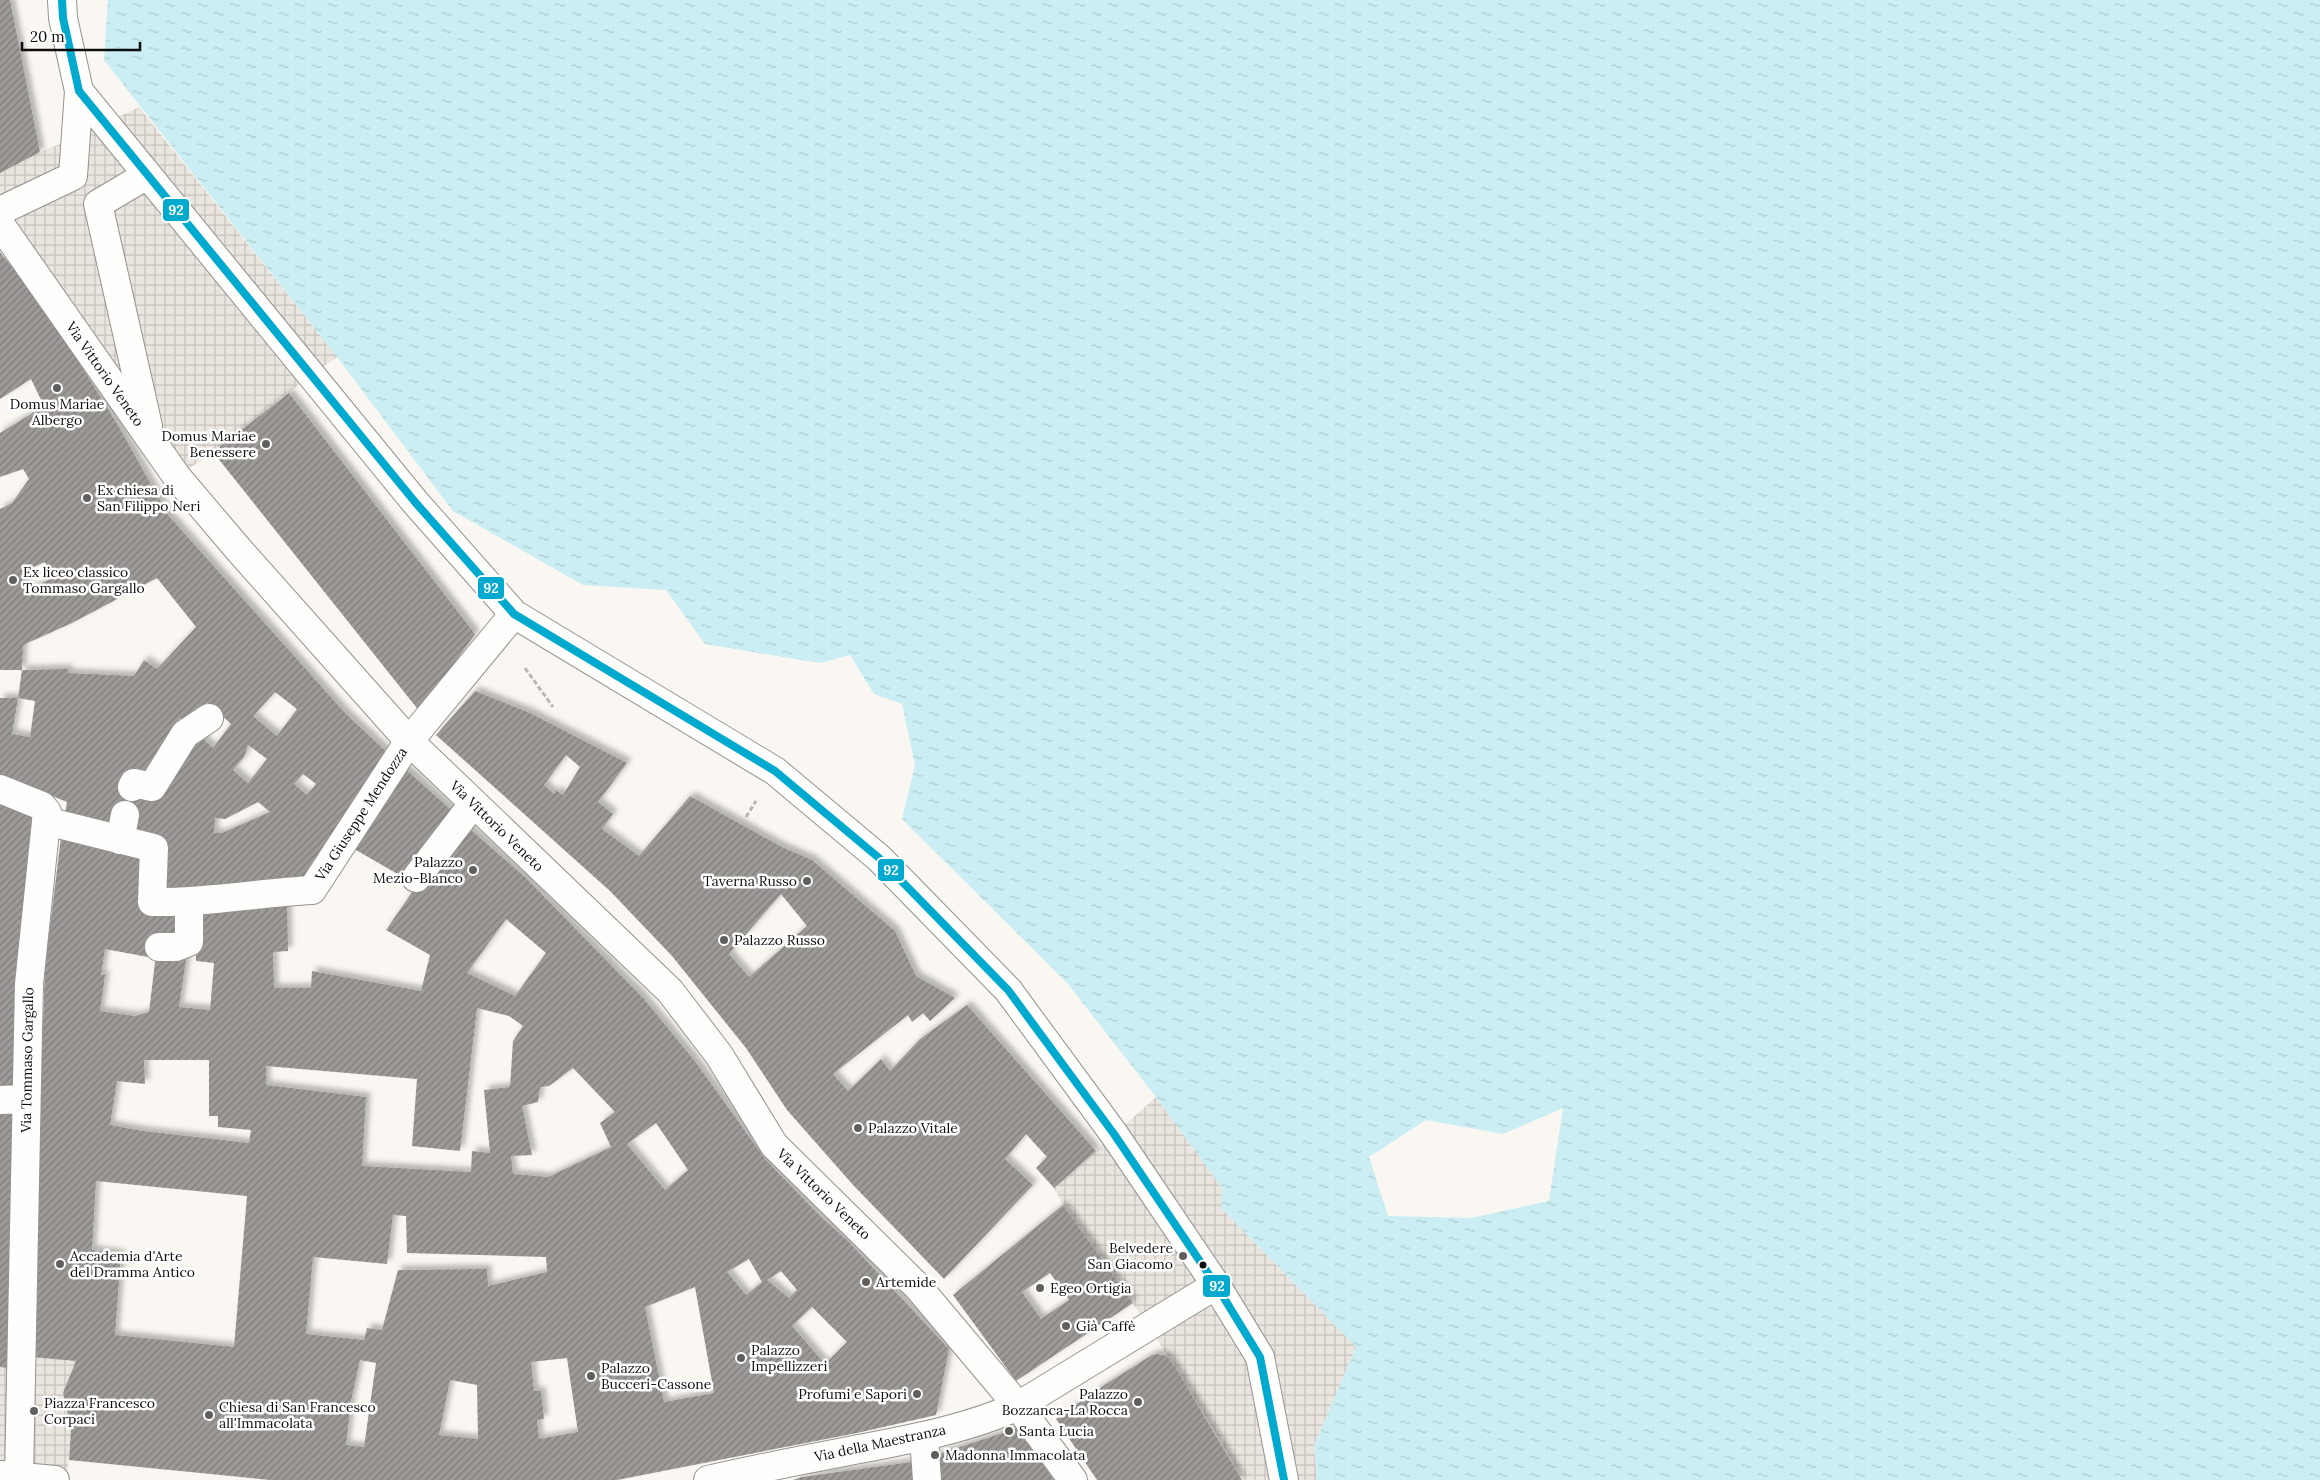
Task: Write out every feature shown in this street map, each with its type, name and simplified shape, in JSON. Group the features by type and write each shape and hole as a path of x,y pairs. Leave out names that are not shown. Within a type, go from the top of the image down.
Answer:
{"street":[{"path":"0,211 73,176 79,91 63,18 62,0"},
{"path":"79,91 104,124 415,502 514,614 775,771 879,858 1008,990 1114,1134 1216,1285 1260,1357 1284,1480"},
{"path":"147,175 98,204 151,440"},
{"name":"Via Vittorio Veneto","path":"0,224 177,477 239,550 408,741 670,991 719,1055 774,1145 918,1287 1018,1406 1073,1480"},
{"path":"408,741 514,614"},
{"path":"132,787 134,782 152,788 185,734 209,718"},
{"name":"Via Giuseppe Mendozza","path":"46,821 122,828 154,848 152,902 189,903 265,892 312,890 408,741"},
{"path":"0,789 42,806 47,812 46,821"},
{"path":"416,878 473,804"},
{"name":"Via Tommaso Gargallo","path":"9,1476 20,1362 13,1100 46,821"},
{"path":"159,947 176,948 189,942 189,903"},
{"name":"Via della Maestranza","path":"708,1480 766,1466 924,1437 1003,1412 1018,1406 1216,1285"},
{"path":"924,1437 927,1480"},
{"path":"9,1476 54,1480"}],"path":[{"path":"525,668 553,707"},
{"path":"746,817 758,798"}],"shaded area":[{"path":"139,107 337,357 311,375 213,452 177,477 0,224 0,173 40,152 75,138"},
{"name":"Belvedere San Giacomo","path":"1156,1097 1222,1188 1221,1208 1356,1347 1314,1446 1317,1480 1242,1480 1220,1440 1148,1325 1063,1205 1054,1188"},
{"name":"Piazza Francesco Corpaci","path":"31,1357 76,1361 63,1393 71,1429 67,1480 0,1475 0,1367"}],"water":[{"path":"108,0 2320,0 2320,1480 1317,1480 1314,1446 1356,1347 1221,1208 1222,1188 1156,1097 1068,984 902,819 915,765 902,704 874,694 850,655 820,663 705,644 666,590 583,585 453,511 337,357 104,60","holes":["1563,1108 1549,1201 1471,1218 1388,1216 1369,1157 1426,1120 1503,1134"]}],"building":[{"path":"0,0 10,0 40,152 0,173"},
{"path":"0,252 54,322 119,427 168,515 346,714 391,756 305,884 158,893 163,842 65,813 67,802 0,775 0,698 18,698 22,670 0,670 0,509 12,503 29,479 23,469 0,477 0,433 44,406 31,379 0,399","holes":["45,562 52,578 27,591 27,570","157,578 196,627 157,669 144,660 134,676 68,673 68,669 22,670 23,645 72,623","275,692 297,709 277,736 253,716","18,698 35,701 30,737 12,734","207,702 231,724 213,748 198,734 144,778 180,718 187,725","248,745 267,759 248,783 233,770 244,757","303,774 316,784 307,795 294,784","258,802 270,812 222,833 214,833 215,818 225,819"]},
{"path":"289,393 475,634 420,712 213,452"},
{"path":"475,691 530,713 627,763 598,802 613,814 602,829 639,856 690,796 782,847 812,860 895,931 916,976 955,998 930,1021 923,1013 912,1022 908,1015 833,1074 848,1091 881,1059 890,1071 920,1039 967,1005 1096,1151 1054,1188 1036,1168 1047,1157 1026,1134 1005,1159 1033,1185 944,1279 854,1186 787,1110 746,1048 672,956 610,891 436,735","holes":["566,755 580,767 563,795 556,790 554,794 544,785","781,894 807,926 749,977 729,954"]},
{"path":"401,765 459,817 408,880 349,846"},
{"path":"0,802 36,818 14,1091 0,1092"},
{"path":"465,825 525,877 644,999 694,1060 766,1160 821,1217 847,1240 949,1349 936,1415 857,1433 617,1480 270,1480 69,1460 71,1429 63,1393 76,1361 31,1357 45,967 61,837 148,855 181,915 178,940 151,941 148,957 105,949 101,975 105,975 100,1011 135,1016 149,1012 156,954 186,960 179,1007 210,1010 214,963 196,961 195,914 287,900 288,951 273,952 274,988 311,988 312,971 421,991 430,955 386,930 417,885","holes":["506,919 546,953 515,996 467,973","477,1008 509,1016 523,1026 513,1041 510,1087 484,1090 490,1153 472,1151 471,1172 362,1166 366,1097 266,1085 266,1066 417,1079 412,1146 460,1151","144,1060 209,1060 209,1116 218,1116 218,1127 251,1130 249,1143 143,1131 110,1125 117,1081 145,1084","573,1068 615,1112 600,1123 611,1147 548,1177 513,1174 511,1156 532,1155 522,1106 538,1102 540,1087 549,1086","656,1123 688,1170 665,1190 627,1144","96,1181 247,1196 234,1347 115,1335 121,1254 92,1250","393,1215 406,1216 407,1253 546,1257 547,1272 488,1286 487,1269 398,1270 382,1330 367,1328 364,1340 306,1334 313,1257 387,1264","749,1259 762,1282 746,1295 727,1272","781,1271 797,1290 789,1298 767,1280","695,1287 714,1393 664,1402 645,1307","812,1307 847,1342 825,1364 792,1326","567,1358 578,1432 539,1439 537,1420 544,1419 541,1391 534,1391 531,1362","360,1360 376,1363 364,1447 346,1445 351,1401","450,1380 477,1385 478,1439 439,1435"]},
{"path":"0,1109 16,1109 9,1368 0,1367"},
{"path":"1063,1205 1133,1303 1016,1381 953,1295","holes":["1050,1273 1069,1300 1041,1319 1022,1292"]},
{"name":"Palazzo Bozzanca-La Rocca","path":"1152,1355 1167,1356 1175,1367 1242,1480 1097,1480 1056,1419 1106,1384"},
{"path":"1018,1428 1054,1480 937,1480 935,1455"},
{"path":"919,1461 920,1480 793,1480 801,1477"}],"transit line":[{"name":"92","path":"62,0 63,18 79,91 415,502 514,614 775,771 879,858 1008,990 1114,1134 1216,1285 1260,1357 1284,1480"}],"place":[{"name":"Domus Mariae Albergo","path":"57,388"},
{"name":"Domus Mariae Benessere","path":"266,444"},
{"name":"Ex chiesa di San Filippo Neri","path":"87,498"},
{"name":"Ex liceo classico Tommaso Gargallo","path":"13,580"},
{"name":"Palazzo Mezio-Blanco","path":"473,870"},
{"name":"Taverna Russo","path":"807,881"},
{"name":"Palazzo Russo","path":"724,940"},
{"name":"Palazzo Vitale","path":"858,1128"},
{"name":"Belvedere San Giacomo","path":"1183,1256"},
{"name":"Accademia d'Arte del Dramma Antico","path":"60,1264"},
{"name":"Artemide","path":"866,1282"},
{"name":"Egeo Ortigia","path":"1040,1288"},
{"name":"Già Caffè","path":"1066,1326"},
{"name":"Palazzo Impellizzeri","path":"741,1358"},
{"name":"Palazzo Bucceri-Cassone","path":"591,1376"},
{"name":"Profumi e Sapori","path":"917,1394"},
{"name":"Palazzo Bozzanca-La Rocca","path":"1138,1402"},
{"name":"Piazza Francesco Corpaci","path":"34,1411"},
{"name":"Chiesa di San Francesco all'Immacolata","path":"209,1415"},
{"name":"Santa Lucia","path":"1009,1431"},
{"name":"Madonna Immacolata","path":"935,1455"}]}
